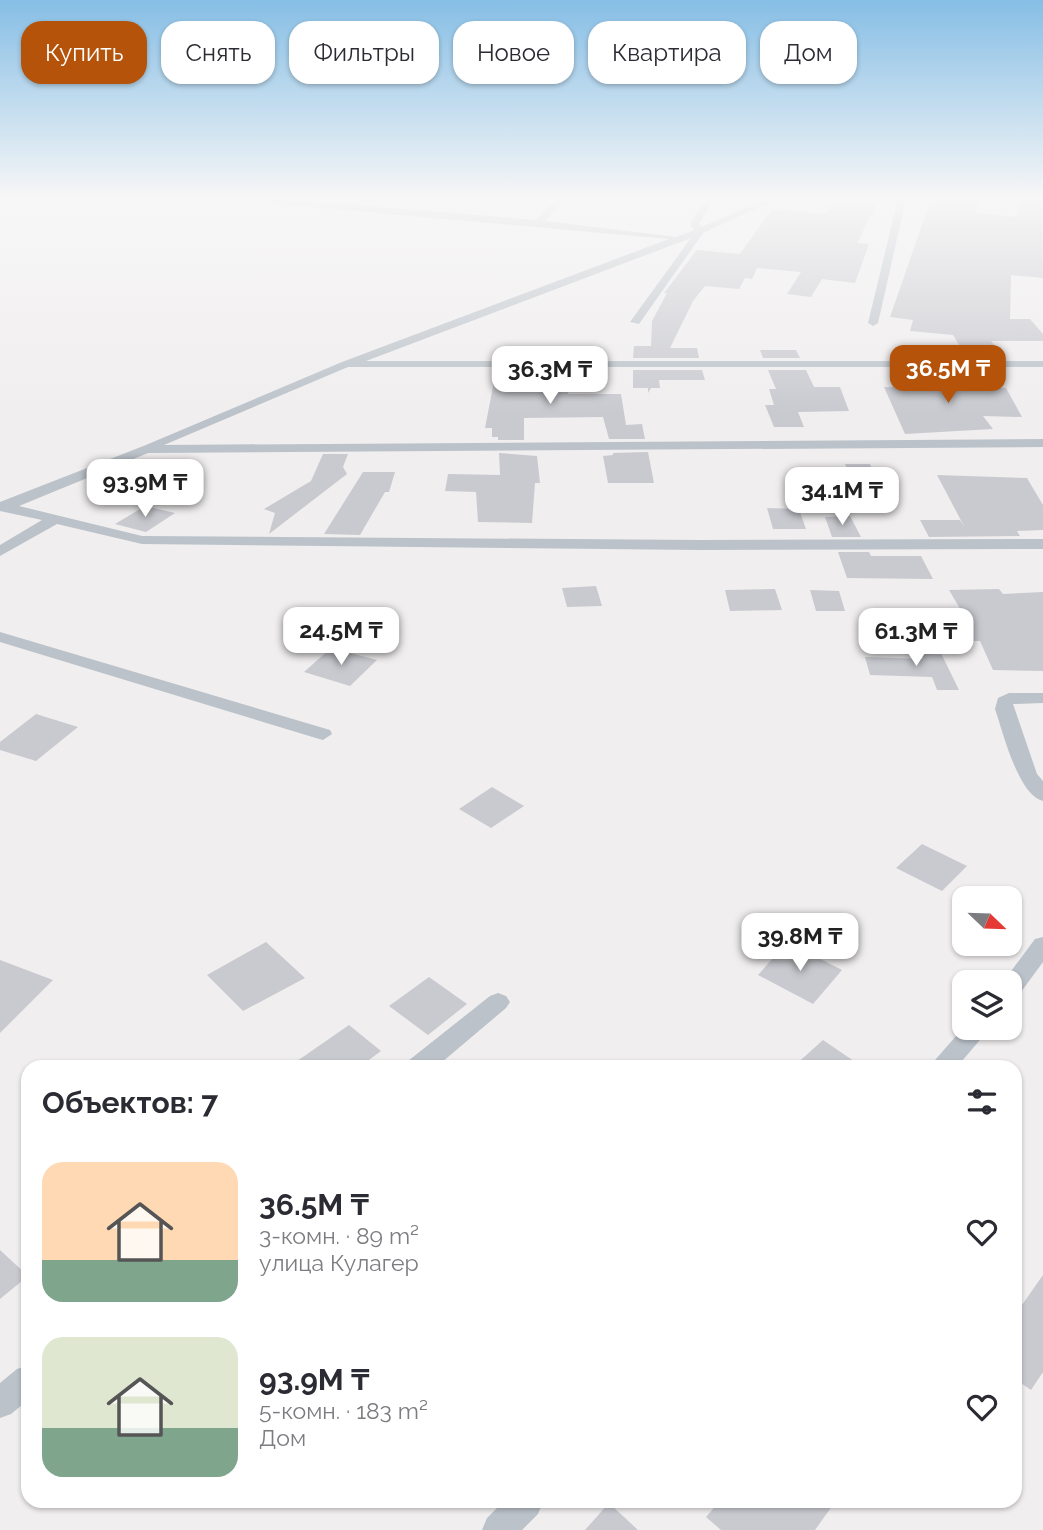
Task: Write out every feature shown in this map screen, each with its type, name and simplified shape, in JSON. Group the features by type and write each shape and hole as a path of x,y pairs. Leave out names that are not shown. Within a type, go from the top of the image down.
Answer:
{"street":[{"path":"3,507 346,364 589,270"},
{"path":"635,322 671,270"},
{"path":"873,323 885,270"},
{"path":"346,364 1043,364"},
{"path":"146,449 1043,443"},
{"path":"3,507 142,540 700,545 1043,544"},
{"path":"0,551 55,519"},
{"path":"0,637 323,734"},
{"path":"1043,698 1009,698 1004,702 1004,709 1028,775 1043,795"},
{"path":"1022,974 1043,945"},
{"path":"427,1060 498,1002"},
{"path":"948,1060 967,1040"},
{"path":"0,1403 21,1386"},
{"path":"499,1530 520,1508"}],"building":[{"path":"681,270 756,270 752,279 745,278 739,289 705,286 693,301 670,348 697,348 699,358 633,358 634,346 651,346 652,321 667,293 664,293"},
{"path":"783,270 860,270 855,283 822,279 811,297 787,294 801,272"},
{"path":"906,270 1043,270 1043,278 1011,275 1010,319 1030,319 1043,334 1043,341 991,341 997,348 961,348 953,335 910,331 913,320 890,317"},
{"path":"760,350 796,350 800,358 763,358"},
{"path":"633,370 702,370 705,380 659,380 660,388 651,388 648,393 648,388 633,388"},
{"path":"768,370 806,370 814,387 840,387 849,411 798,412 804,427 774,427 765,405 774,405 769,389 776,389"},
{"path":"915,370 946,371 956,387 1006,388 1022,417 983,416 993,429 905,434 884,387 925,388"},
{"path":"496,371 554,372 554,383 569,384 568,394 621,394 626,425 642,424 645,439 609,439 603,417 524,418 524,440 498,440 498,437 492,437 492,428 485,428"},
{"path":"648,452 654,483 608,483 603,456 613,453"},
{"path":"499,453 537,456 540,483 535,483 532,523 478,522 476,492 445,491 448,474 500,475"},
{"path":"323,454 348,454 343,467 347,474 269,534 275,513 264,509 311,481"},
{"path":"845,464 870,464 888,510 866,510"},
{"path":"363,472 395,472 389,492 385,492 360,535 324,534"},
{"path":"937,475 1027,478 1043,505 1043,530 1017,531 1020,536 929,537 920,520 960,520 965,528"},
{"path":"145,506 175,513 146,532 115,524"},
{"path":"767,508 799,509 806,529 773,529"},
{"path":"850,516 861,537 832,537 825,517"},
{"path":"838,552 869,552 871,556 921,556 933,579 847,578"},
{"path":"596,586 602,606 567,607 562,588"},
{"path":"775,589 782,610 730,611 725,590"},
{"path":"999,589 1003,594 1043,592 1043,671 993,670 980,641 920,641 909,617 965,617 949,590"},
{"path":"810,590 839,591 845,611 816,611"},
{"path":"331,648 377,660 350,686 304,672"},
{"path":"939,649 959,690 937,690 932,677 870,675 865,657 923,659 919,650"},
{"path":"36,714 78,727 36,761 0,750 0,742"},
{"path":"492,787 524,806 491,828 459,809"},
{"path":"922,844 967,866 942,891 896,868"},
{"path":"266,942 305,978 243,1011 207,975"},
{"path":"787,942 842,970 813,1004 758,975"},
{"path":"0,960 53,980 0,1033"},
{"path":"429,977 467,1004 428,1035 389,1006"},
{"path":"349,1025 381,1051 369,1060 299,1060"},
{"path":"823,1040 852,1060 801,1060"},
{"path":"0,1250 21,1270 21,1282 0,1299"},
{"path":"1043,1275 1043,1372 1031,1390 1022,1384 1022,1305"},
{"path":"605,1508 614,1508 638,1530 585,1530"},
{"path":"714,1508 831,1508 815,1530 721,1530 706,1517"}]}
